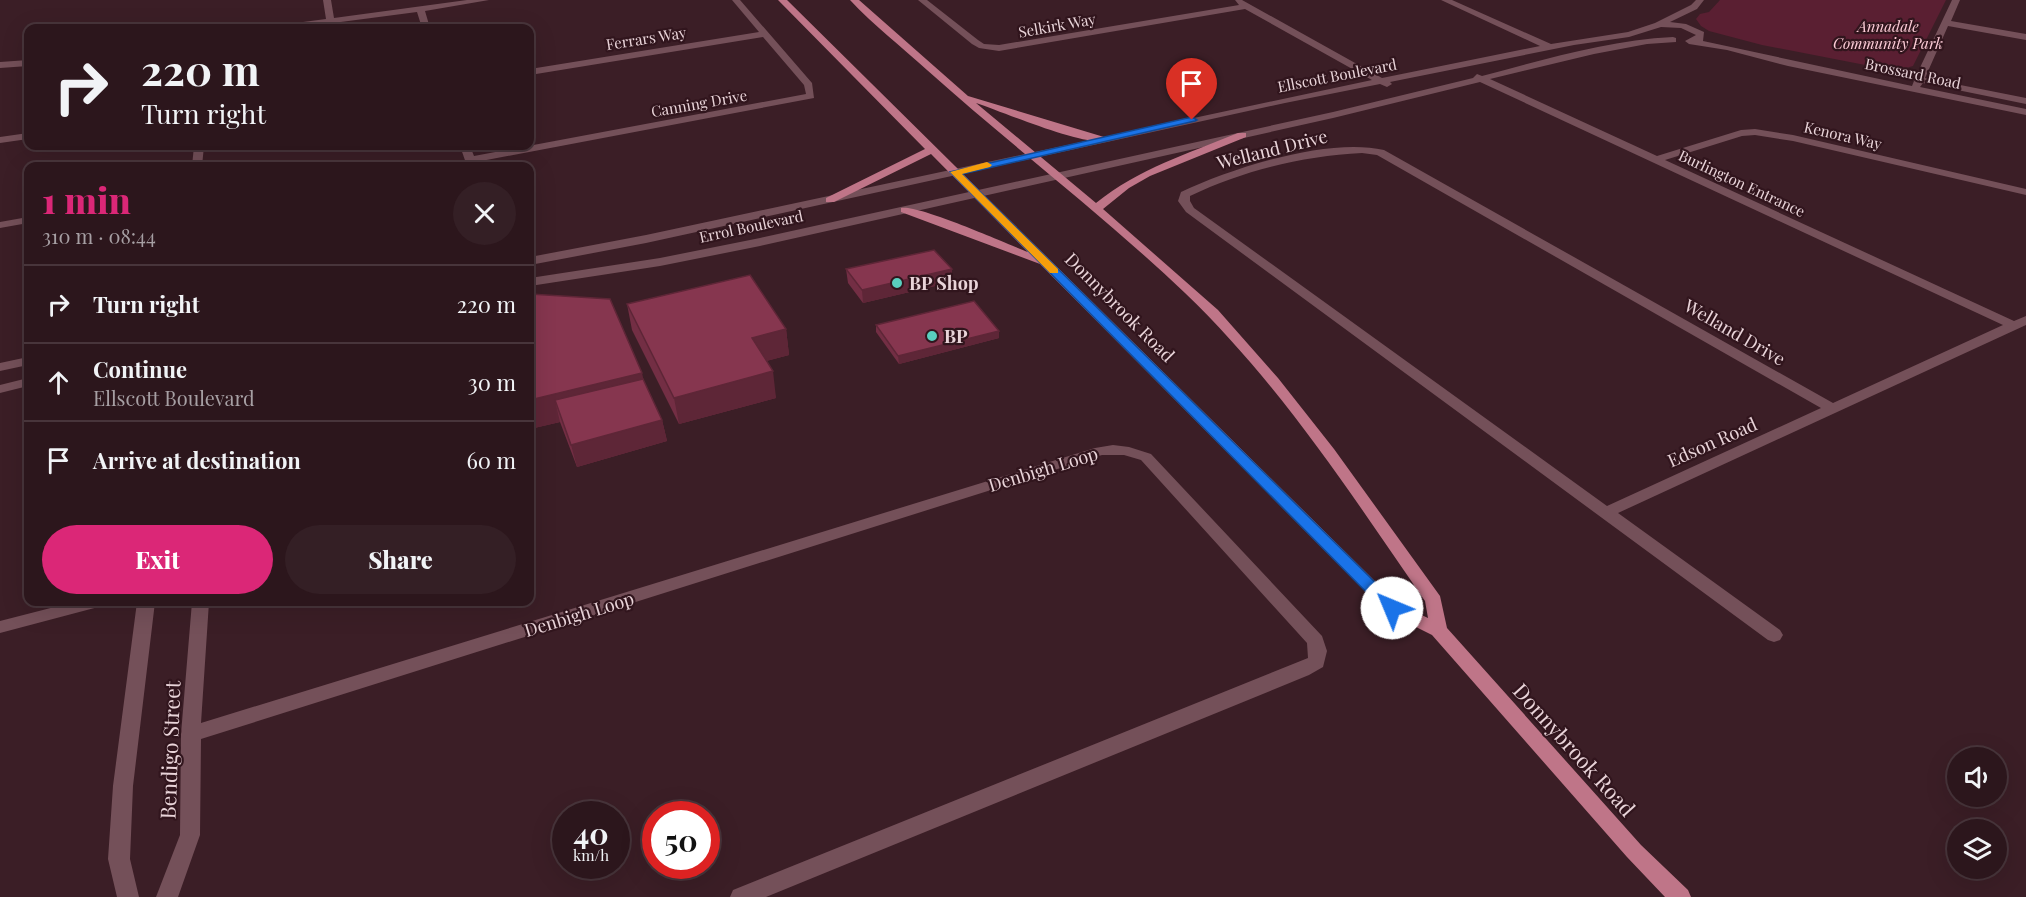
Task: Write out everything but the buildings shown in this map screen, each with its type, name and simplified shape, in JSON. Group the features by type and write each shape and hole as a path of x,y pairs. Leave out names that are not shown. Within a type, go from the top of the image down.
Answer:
{"main road":[{"name":"Donnybrook Road","path":"782,0 1392,608 1438,630 1626,843 1680,897"},
{"path":"854,0 1096,209 1212,313 1297,408 1434,600 1438,630"},
{"path":"965,97 1009,110 1066,132 1100,139"},
{"path":"1096,209 1125,186 1146,174 1242,135"},
{"path":"830,200 933,149"},
{"path":"905,210 1019,252 1049,267"}],"street":[{"path":"327,0 330,21"},
{"path":"309,24 485,0"},
{"name":"Canning Drive","path":"476,162 811,96 809,85 736,0"},
{"name":"Selkirk Way","path":"922,0 975,42 982,46 999,48 1246,6"},
{"path":"1236,0 1408,96"},
{"path":"1445,0 1569,56"},
{"path":"1916,89 1956,0"},
{"name":"Ellscott Boulevard","path":"955,172 1100,139 1550,47 1629,34 1654,26 1697,3"},
{"name":"Ellscott Boulevard","path":"1694,29 1697,3"},
{"path":"420,9 425,24"},
{"path":"1946,22 2026,37"},
{"name":"Brossard Road","path":"1654,26 1674,24 1732,42 2026,101"},
{"path":"1654,26 1653,34 1673,40"},
{"path":"1689,41 1700,39 1702,36 1694,29"},
{"name":"Ferrars Way","path":"534,71 766,34"},
{"name":"Ellscott Boulevard","path":"977,194 1242,135 1569,56 1647,41 1673,40"},
{"name":"Brossard Road","path":"1673,40 1727,47 1788,63 2026,112"},
{"path":"0,65 24,63"},
{"name":"Burlington Entrance","path":"1458,67 1655,160 2020,322"},
{"name":"Kenora Way","path":"1655,160 1724,138 1755,132 1793,138 2026,192"},
{"path":"0,140 24,137"},
{"name":"Welland Drive","path":"1605,513 1191,210 1184,201 1185,194 1235,174 1337,150 1367,149 1380,152 1833,408"},
{"name":"Errol Boulevard","path":"534,260 646,240 955,172"},
{"name":"Errol Boulevard","path":"534,281 682,257 977,194"},
{"path":"0,225 24,221"},
{"name":"Edson Road","path":"1605,513 2020,322"},
{"path":"0,367 24,362"},
{"path":"0,388 24,383"},
{"name":"Denbigh Loop","path":"192,734 1100,451 1117,448 1131,450 1146,457 1316,641 1317,662 1303,670 741,897"},
{"path":"1605,513 1774,635"},
{"path":"0,627 81,606"},
{"name":"Bendigo Street","path":"128,897 119,859 123,786 146,606"},
{"name":"Bendigo Street","path":"167,897 190,835 192,734 200,606"}],"green space":[{"name":"Annadale Community Park","path":"1720,0 1946,0 1913,66 1896,71 1762,45 1709,31 1696,19 1700,14 1709,12"}],"slow traffic":[{"path":"987,165 955,172 1054,271"}],"place":[{"name":"BP Shop","path":"897,283"},
{"name":"BP","path":"932,336"}],"route":[{"path":"1192,120 1060,147 955,172 1392,608"}]}
